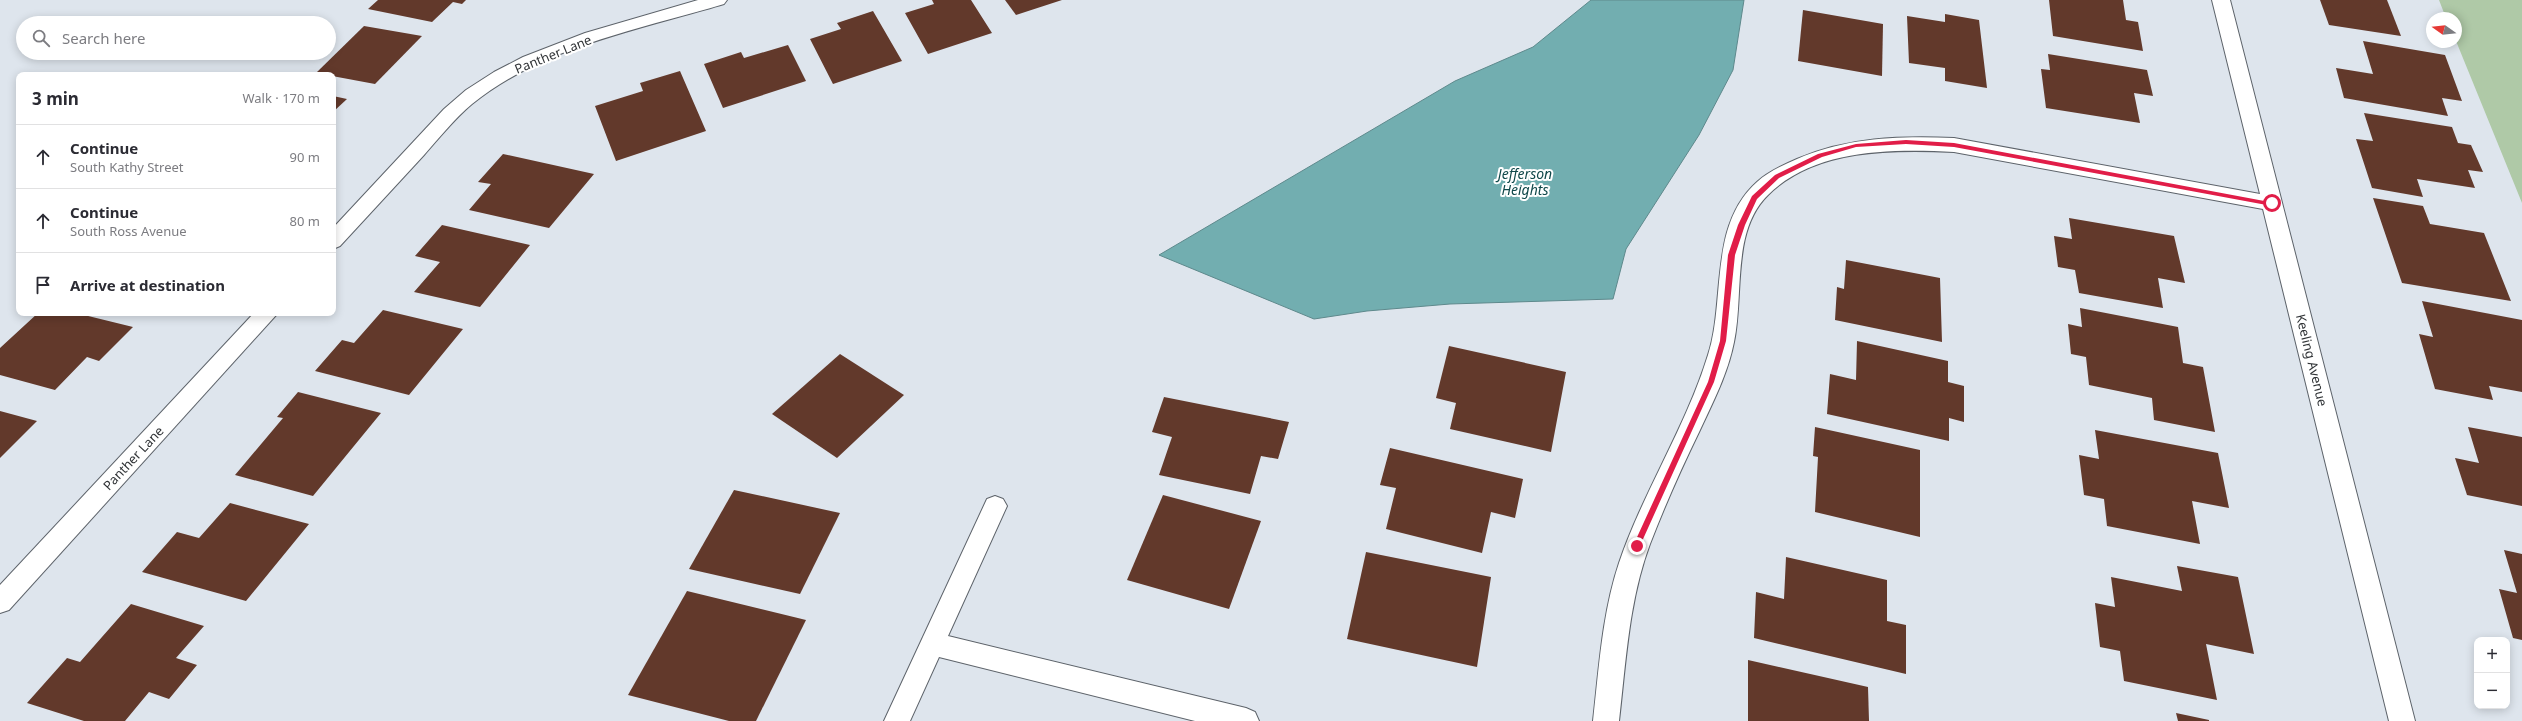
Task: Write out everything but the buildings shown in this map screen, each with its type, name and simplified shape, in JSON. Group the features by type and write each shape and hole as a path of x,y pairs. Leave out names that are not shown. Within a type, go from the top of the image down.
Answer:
{"street":[{"name":"Panther Lane","path":"336,238 447,117 472,95 501,76 566,46 718,0"},
{"name":"Keeling Avenue","path":"2221,0 2402,721"},
{"path":"1606,721 1618,619 1637,546 1711,382 1723,341 1732,255 1742,225 1754,198 1777,176 1820,156 1856,146 1906,142 1954,145 2272,203"},
{"name":"Panther Lane","path":"0,602 264,316"},
{"path":"896,721 995,506"},
{"path":"932,644 1246,721"}],"green space":[{"path":"2439,0 2522,0 2522,203 2459,48 2462,48 2462,12 2444,12"}],"water":[{"name":"Jefferson Heights","path":"1591,0 1744,0 1733,70 1699,135 1626,249 1613,299 1450,304 1367,311 1314,319 1159,255 1455,81 1533,47"}],"route":[{"path":"1637,546 1671,466 1711,382 1723,341 1732,255 1742,225 1754,198 1777,176 1820,156 1856,146 1906,142 1954,145 2272,203"}]}
